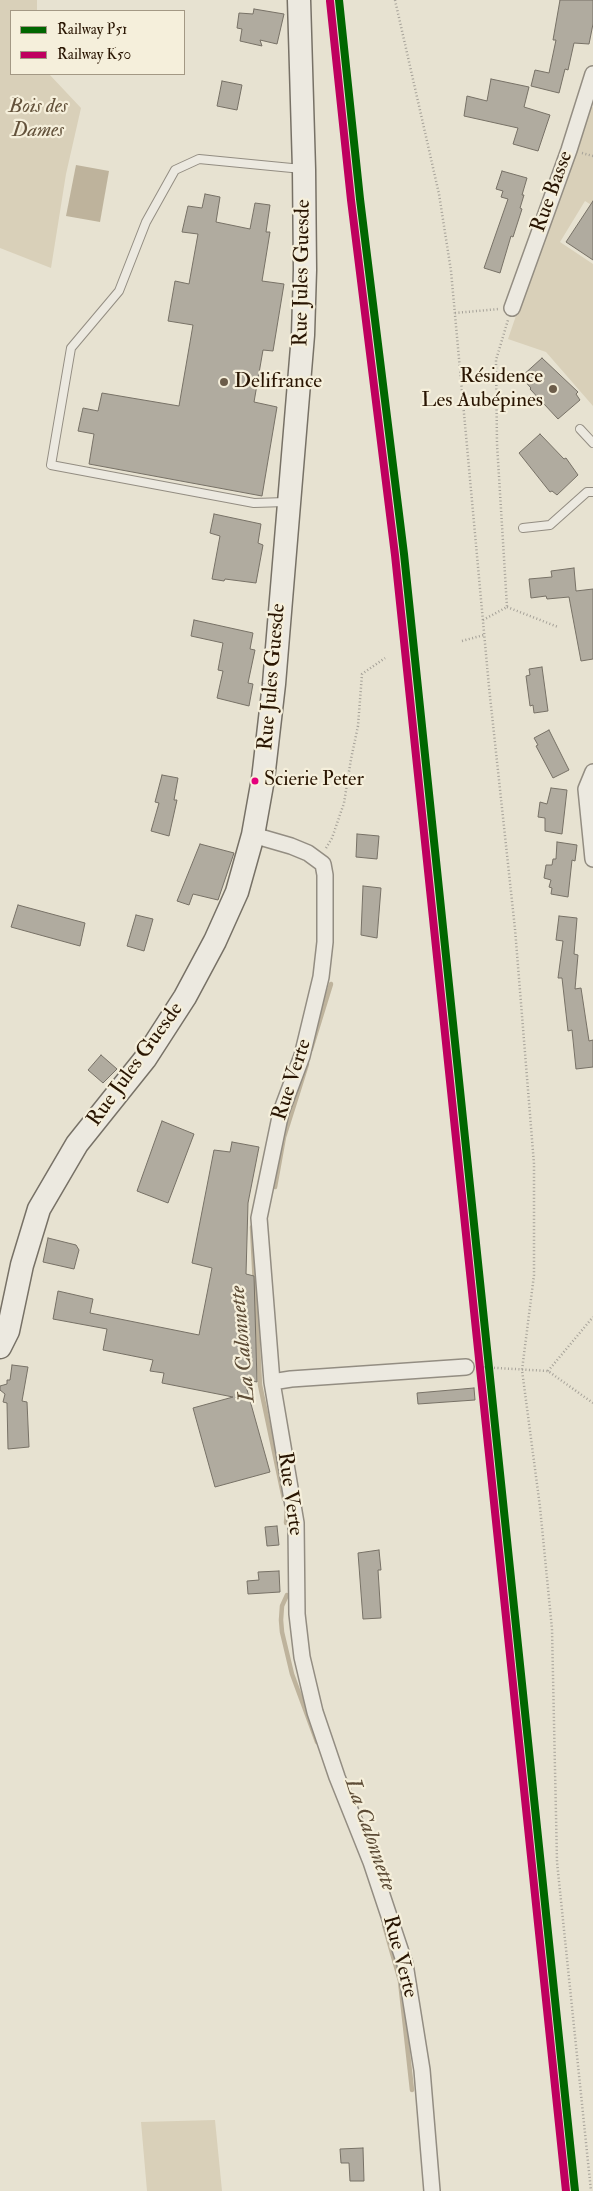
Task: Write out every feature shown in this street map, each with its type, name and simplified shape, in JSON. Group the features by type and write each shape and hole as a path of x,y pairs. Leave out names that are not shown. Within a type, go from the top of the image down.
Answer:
{"street":[{"name":"Rue Jules Guesde","path":"0,1347 8,1331 22,1265 39,1209 77,1144 145,1059 185,997 215,941 236,892 253,835 263,779 274,684 303,335 305,270 304,169 299,0"},
{"name":"Rue Basse","path":"512,308 569,150 593,74"},
{"path":"593,772 586,789 593,859"},
{"path":"253,835 291,846 318,860"},
{"name":"Rue Verte","path":"318,860 323,864 325,893 325,942 321,977 302,1056 281,1112 259,1218 272,1382 296,1523 297,1614 302,1657 316,1712 337,1777 371,1862 405,1964 422,2070 432,2191"},
{"path":"272,1382 291,1379 474,1367"}],"lane":[{"path":"289,502 254,503 51,465 71,348 119,291 146,222 175,170 199,159 304,169"},
{"path":"580,429 593,443"},
{"path":"523,528 550,525 587,492 593,492"}],"path":[{"path":"395,0 439,194 451,271 484,636 515,929 534,1164 534,1275 522,1370 540,1507 552,1629 558,1862 591,2191"},
{"path":"455,313 512,308 496,360 497,444 507,607"},
{"path":"483,620 507,607 558,627"},
{"path":"462,641 484,636"},
{"path":"318,860 332,838 344,803 358,726 362,674 385,658"},
{"path":"548,1371 593,1317"},
{"path":"474,1367 548,1371 593,1402"}],"green space":[{"name":"Bois des Dames","path":"0,0 37,0 37,10 10,10 10,75 50,75 81,108 66,174 51,268 0,248"},
{"path":"588,106 593,107 593,206 585,201 560,242 593,264 593,406 546,352 508,339"},
{"path":"215,2120 222,2191 147,2191 141,2122"}],"shaded area":[{"path":"76,165 109,171 100,222 66,216"}],"building":[{"path":"560,0 593,0 593,24 589,44 574,43 568,70 565,69 559,93 531,86 535,70 549,73 556,40 553,40"},
{"path":"254,9 284,14 277,44 260,40 262,46 240,41 242,29 237,28 239,13 253,14"},
{"path":"491,79 529,87 524,107 550,115 538,151 513,144 518,128 464,116 467,96 487,101"},
{"path":"222,81 242,85 237,110 217,106"},
{"path":"502,171 527,178 522,195 524,195 520,208 522,209 513,237 511,236 500,273 484,268 508,199 501,197 503,191 496,189"},
{"path":"205,194 220,197 216,222 250,229 255,203 270,205 266,232 270,232 262,281 284,284 273,351 263,350 254,402 277,407 262,496 89,464 94,434 78,431 83,408 98,411 102,393 179,406 193,325 168,321 175,281 189,284 198,234 182,232 188,206 202,208"},
{"path":"593,201 593,260 566,242"},
{"name":"Résidence Les Aubépines","path":"542,358 578,392 576,394 580,400 558,419 521,377"},
{"name":"Résidence Les Aubépines","path":"540,434 564,459 566,458 578,475 557,495 552,491 550,492 519,453"},
{"path":"214,514 261,524 258,543 263,545 256,583 212,579 220,536 210,533"},
{"path":"574,568 576,591 593,589 593,659 581,661 569,597 547,599 546,596 531,598 529,579 552,577 551,571"},
{"path":"194,620 253,633 250,649 255,650 248,683 253,684 249,706 217,698 223,671 218,670 223,643 191,636"},
{"path":"542,667 548,711 534,713 533,705 530,706 526,676 530,675 529,669"},
{"path":"549,730 569,770 553,778 536,746 538,745 534,738"},
{"path":"162,775 178,778 174,800 177,800 169,836 151,831 159,803 155,802"},
{"path":"551,788 567,790 562,834 545,831 545,818 538,817 540,802 547,804"},
{"path":"357,834 379,836 377,859 356,857"},
{"path":"557,842 577,845 575,861 572,860 568,897 551,894 552,888 549,887 551,880 544,878 546,865 552,865 553,859 556,859"},
{"path":"200,844 234,853 218,900 193,894 189,905 177,901"},
{"path":"363,886 381,888 377,938 361,935"},
{"path":"18,905 85,923 80,946 11,927"},
{"path":"136,915 153,919 144,951 127,946"},
{"path":"559,916 577,918 574,954 578,955 575,989 581,988 589,1041 593,1040 593,1067 576,1069 572,1030 568,1031 562,978 558,978 563,941 556,940"},
{"path":"101,1055 117,1069 103,1083 88,1070"},
{"path":"162,1121 194,1134 168,1203 137,1191"},
{"path":"232,1142 259,1147 248,1203 246,1274 254,1276 257,1382 244,1379 270,1472 215,1487 193,1408 233,1397 162,1383 164,1373 150,1371 153,1360 103,1350 107,1329 53,1319 58,1291 93,1299 90,1313 199,1335 212,1268 192,1263 214,1150 230,1152"},
{"path":"48,1238 76,1245 79,1250 74,1269 43,1262"},
{"path":"12,1365 28,1367 22,1401 27,1402 29,1447 8,1449 7,1403 3,1402 5,1394 0,1390 0,1386 7,1384 7,1380 10,1380"},
{"path":"474,1388 475,1400 418,1404 417,1393"},
{"path":"277,1526 279,1545 267,1546 265,1527"},
{"path":"379,1550 381,1570 378,1570 381,1618 363,1619 358,1553"},
{"path":"279,1571 280,1592 248,1594 247,1581 259,1580 258,1572"},
{"path":"363,2148 364,2181 350,2181 349,2163 341,2163 340,2149"}],"waterway":[{"name":"La Calonnette","path":"311,1049 331,984"},
{"name":"La Calonnette","path":"275,1187 284,1137 307,1064"},
{"name":"La Calonnette","path":"252,1227 260,1385 284,1499"},
{"name":"La Calonnette","path":"286,1523 287,1509"},
{"name":"La Calonnette","path":"287,1595 282,1606 282,1632 292,1674 317,1742"},
{"name":"La Calonnette","path":"384,1925 400,1981 412,2090"}],"rail line":[{"name":"P51","path":"339,0 360,199 404,554 575,2191"},
{"name":"K50","path":"330,1 351,200 395,555 566,2191"}],"place":[{"name":"Delifrance","path":"224,382"},
{"name":"Résidence Les Aubépines","path":"553,389"},
{"name":"Scierie Peter","path":"255,781"}]}
